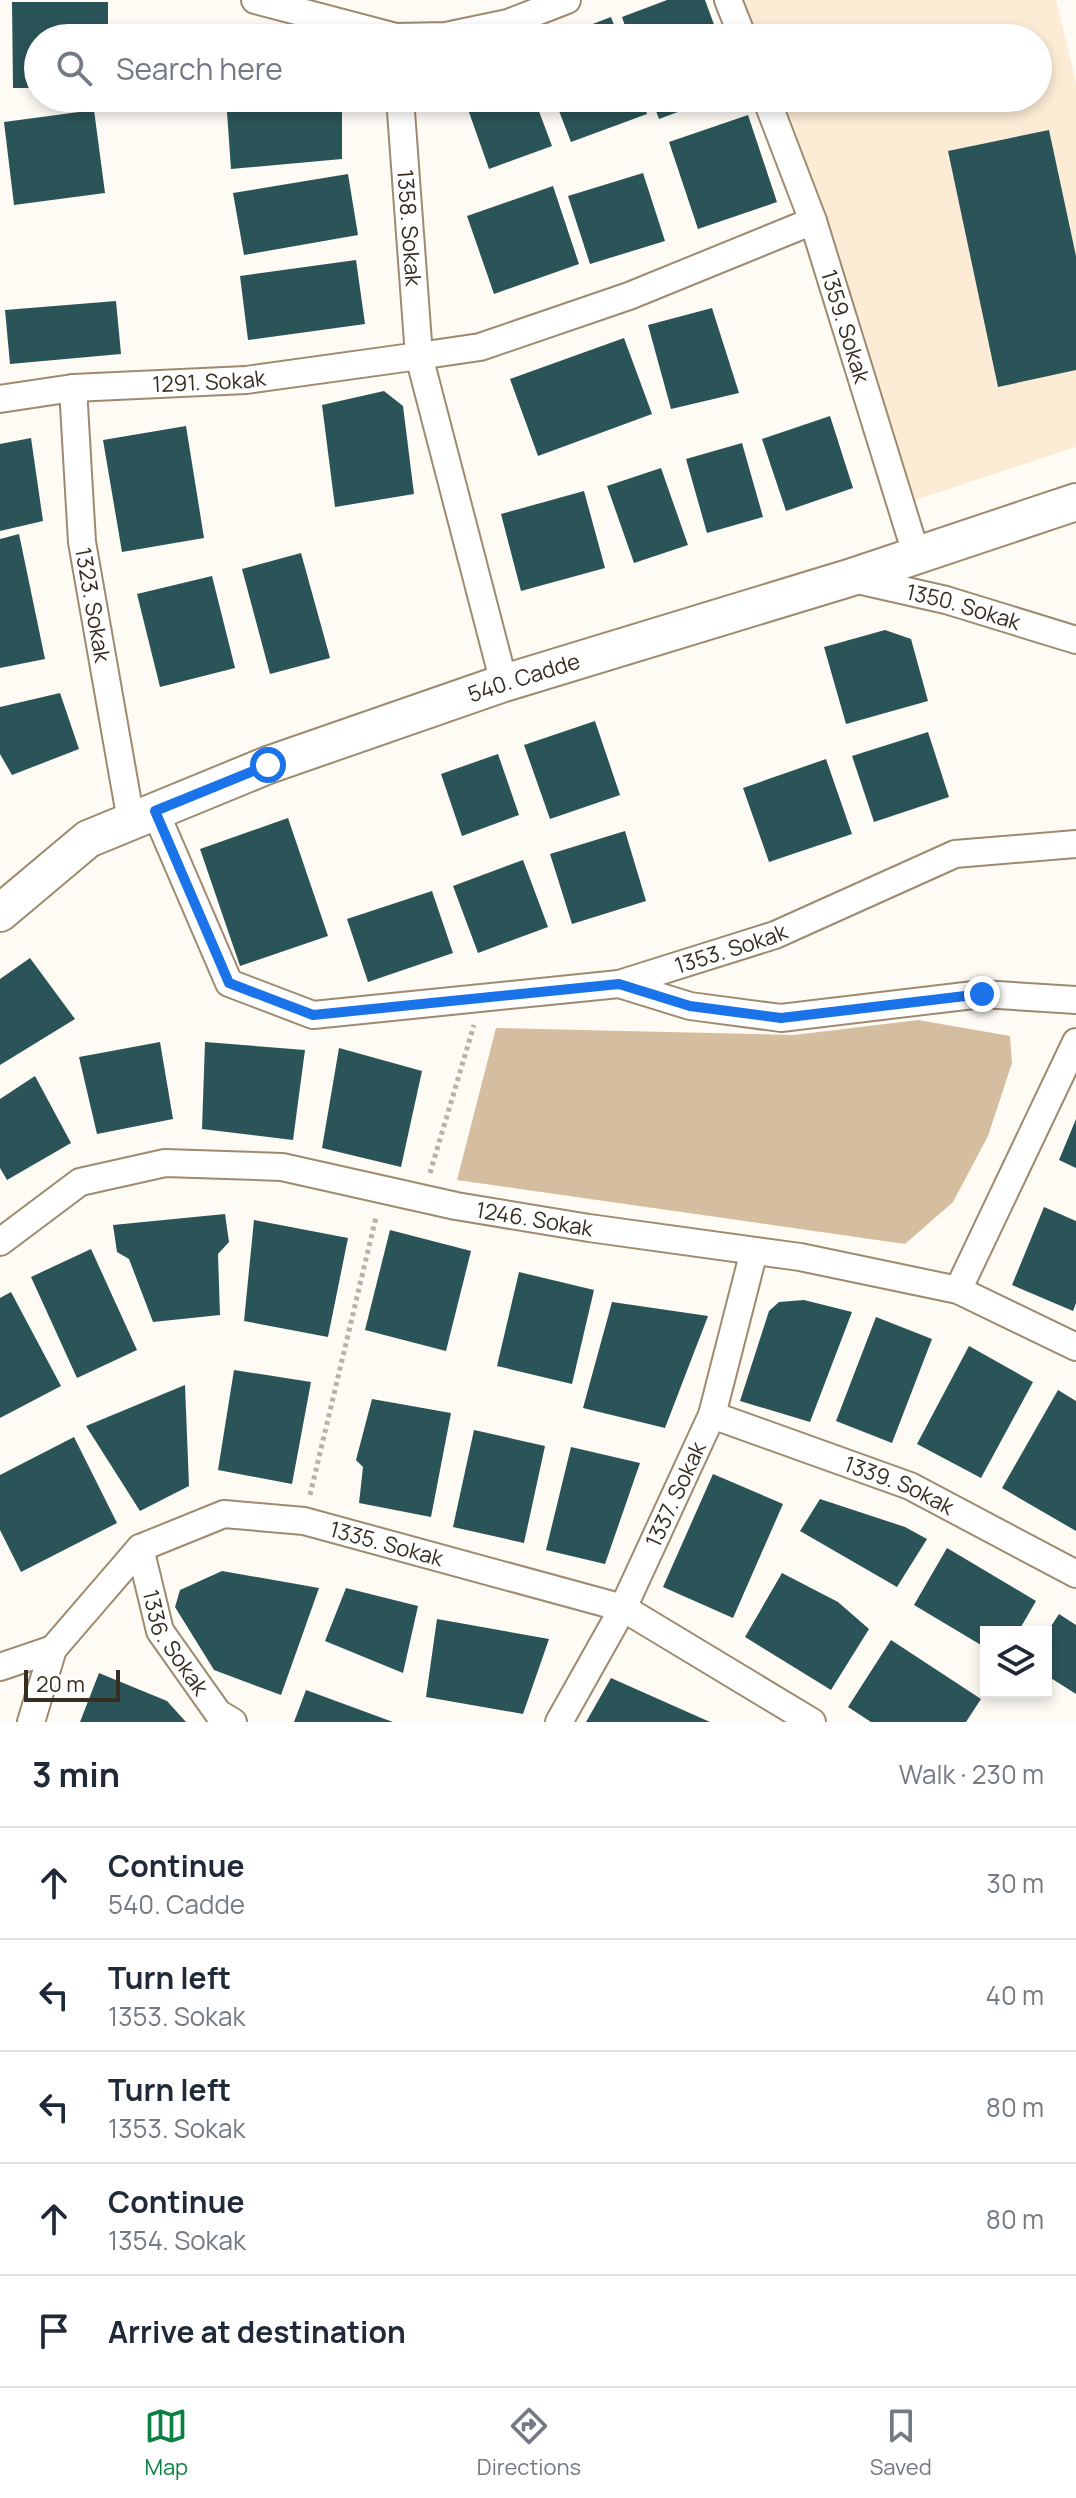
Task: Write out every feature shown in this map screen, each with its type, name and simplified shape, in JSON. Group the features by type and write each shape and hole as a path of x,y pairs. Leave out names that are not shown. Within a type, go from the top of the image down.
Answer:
{"street":[{"path":"255,0 344,24"},
{"path":"499,24 567,0"},
{"path":"728,0 737,24"},
{"name":"1358. Sokak","path":"401,112 419,356"},
{"name":"1359. Sokak","path":"771,112 813,221 917,557"},
{"name":"1291. Sokak","path":"0,399 73,388 246,380 480,347 629,296 813,221"},
{"path":"419,356 504,683"},
{"name":"1323. Sokak","path":"73,388 82,542 143,816"},
{"name":"540. Cadde","path":"0,913 88,839 268,765 504,683 917,557 1076,502"},
{"name":"1350. Sokak","path":"849,578 946,600 1076,640"},
{"name":"1353. Sokak","path":"143,816 229,983 313,1015 619,984 775,935 955,854 1076,844"},
{"path":"619,984 690,1006 781,1018 982,994 1076,1000"},
{"path":"958,1290 1076,1042"},
{"name":"1246. Sokak","path":"0,1242 80,1182 165,1163 282,1167 422,1198 589,1228 800,1257 958,1290 1076,1347"},
{"name":"1337. Sokak","path":"559,1722 623,1608 712,1415 754,1251"},
{"name":"1339. Sokak","path":"712,1415 910,1486 1076,1574"},
{"name":"1335. Sokak","path":"31,1722 53,1649 140,1548 224,1514 304,1521 623,1608 812,1722"},
{"name":"1336. Sokak","path":"140,1548 160,1631 218,1713 233,1722"},
{"path":"0,1667 53,1649"}],"path":[{"path":"422,1198 482,998"},
{"path":"304,1521 382,1189"}],"shaded area":[{"path":"743,0 1056,0 1076,83 1076,447 909,502 781,112 1052,112 1052,24 751,24"},
{"path":"918,1020 1010,1036 1012,1063 988,1136 953,1202 905,1244 457,1180 496,1028 794,1035"}],"building":[{"path":"667,0 705,0 714,24 624,24 622,17"},
{"path":"12,2 108,2 108,24 24,24 24,88 13,88"},
{"path":"611,17 614,24 593,24"},
{"path":"94,112 105,193 14,205 4,122"},
{"path":"227,112 342,112 342,159 231,169"},
{"path":"469,112 539,112 552,146 489,169"},
{"path":"559,112 646,112 647,114 571,142"},
{"path":"656,112 678,112 659,119"},
{"path":"748,115 777,202 698,229 669,142"},
{"path":"1049,130 1076,256 1076,370 998,387 948,151"},
{"path":"643,173 665,241 590,264 568,196"},
{"path":"348,174 358,235 244,255 233,193"},
{"path":"553,186 579,264 494,294 467,216"},
{"path":"356,260 365,324 248,340 240,276"},
{"path":"116,301 121,354 10,364 5,310"},
{"path":"712,308 739,393 671,409 648,325"},
{"path":"624,338 652,414 538,456 510,379"},
{"path":"384,391 403,406 414,494 335,507 322,405"},
{"path":"830,416 853,488 786,511 762,439"},
{"path":"186,426 204,538 122,552 103,440"},
{"path":"31,438 43,521 0,531 0,444"},
{"path":"742,443 763,517 707,533 686,459"},
{"path":"661,468 688,545 634,563 607,486"},
{"path":"584,491 605,568 521,591 501,514"},
{"path":"19,534 45,659 0,668 0,539"},
{"path":"301,553 330,658 270,674 242,569"},
{"path":"212,576 235,668 160,687 137,594"},
{"path":"885,630 911,639 928,701 846,724 824,647"},
{"path":"60,693 79,749 12,775 0,754 0,707"},
{"path":"595,721 620,795 550,819 524,745"},
{"path":"928,732 949,797 874,822 852,756"},
{"path":"498,754 519,815 462,836 441,774"},
{"path":"826,759 852,834 769,862 743,788"},
{"path":"288,818 328,936 240,966 200,849"},
{"path":"625,831 646,901 572,924 550,854"},
{"path":"523,860 548,927 478,953 453,886"},
{"path":"432,891 453,953 368,982 347,919"},
{"path":"30,958 75,1019 0,1065 0,979"},
{"path":"160,1042 173,1119 97,1134 79,1057"},
{"path":"205,1042 305,1050 293,1140 202,1129"},
{"path":"339,1048 422,1071 401,1167 322,1148"},
{"path":"35,1076 71,1143 7,1180 0,1168 0,1099"},
{"path":"1076,1119 1076,1168 1059,1160"},
{"path":"1044,1207 1076,1221 1076,1303 1073,1311 1012,1285"},
{"path":"225,1214 229,1242 218,1254 220,1315 153,1322 129,1259 117,1252 113,1225"},
{"path":"254,1220 348,1238 328,1337 244,1321"},
{"path":"390,1230 471,1251 446,1351 365,1330"},
{"path":"91,1249 137,1350 77,1378 31,1277"},
{"path":"519,1272 594,1290 572,1384 497,1366"},
{"path":"11,1292 61,1386 0,1418 0,1298"},
{"path":"804,1300 852,1312 810,1422 740,1401 769,1311 779,1302"},
{"path":"612,1302 708,1316 665,1428 583,1408"},
{"path":"876,1317 932,1339 892,1443 836,1421"},
{"path":"969,1346 1033,1382 981,1478 917,1444"},
{"path":"234,1370 311,1382 292,1484 218,1470"},
{"path":"185,1385 189,1486 140,1511 86,1426"},
{"path":"1058,1390 1076,1401 1076,1531 1002,1488"},
{"path":"372,1399 451,1413 431,1517 359,1503 363,1467 356,1460"},
{"path":"474,1430 545,1446 524,1543 453,1527"},
{"path":"74,1437 117,1523 21,1572 0,1530 0,1475"},
{"path":"571,1447 640,1463 605,1564 546,1550"},
{"path":"713,1474 783,1504 733,1618 663,1587"},
{"path":"820,1499 905,1527 927,1539 897,1587 800,1531"},
{"path":"947,1548 1036,1601 1021,1626 980,1626 980,1644 914,1605"},
{"path":"222,1571 319,1588 281,1695 214,1670 175,1607 180,1590"},
{"path":"782,1573 838,1602 869,1629 831,1690 745,1637"},
{"path":"346,1588 418,1606 403,1673 325,1641"},
{"path":"1059,1614 1076,1625 1076,1694 1052,1679 1051,1626"},
{"path":"437,1619 549,1639 523,1714 426,1697"},
{"path":"891,1640 981,1699 966,1722 871,1722 848,1707"},
{"path":"99,1673 167,1701 186,1722 80,1722"},
{"path":"611,1678 710,1722 586,1722"},
{"path":"306,1690 393,1722 294,1722"}],"route":[{"path":"268,765 155,811 229,983 313,1015 619,984 690,1006 781,1018 982,994"}]}
